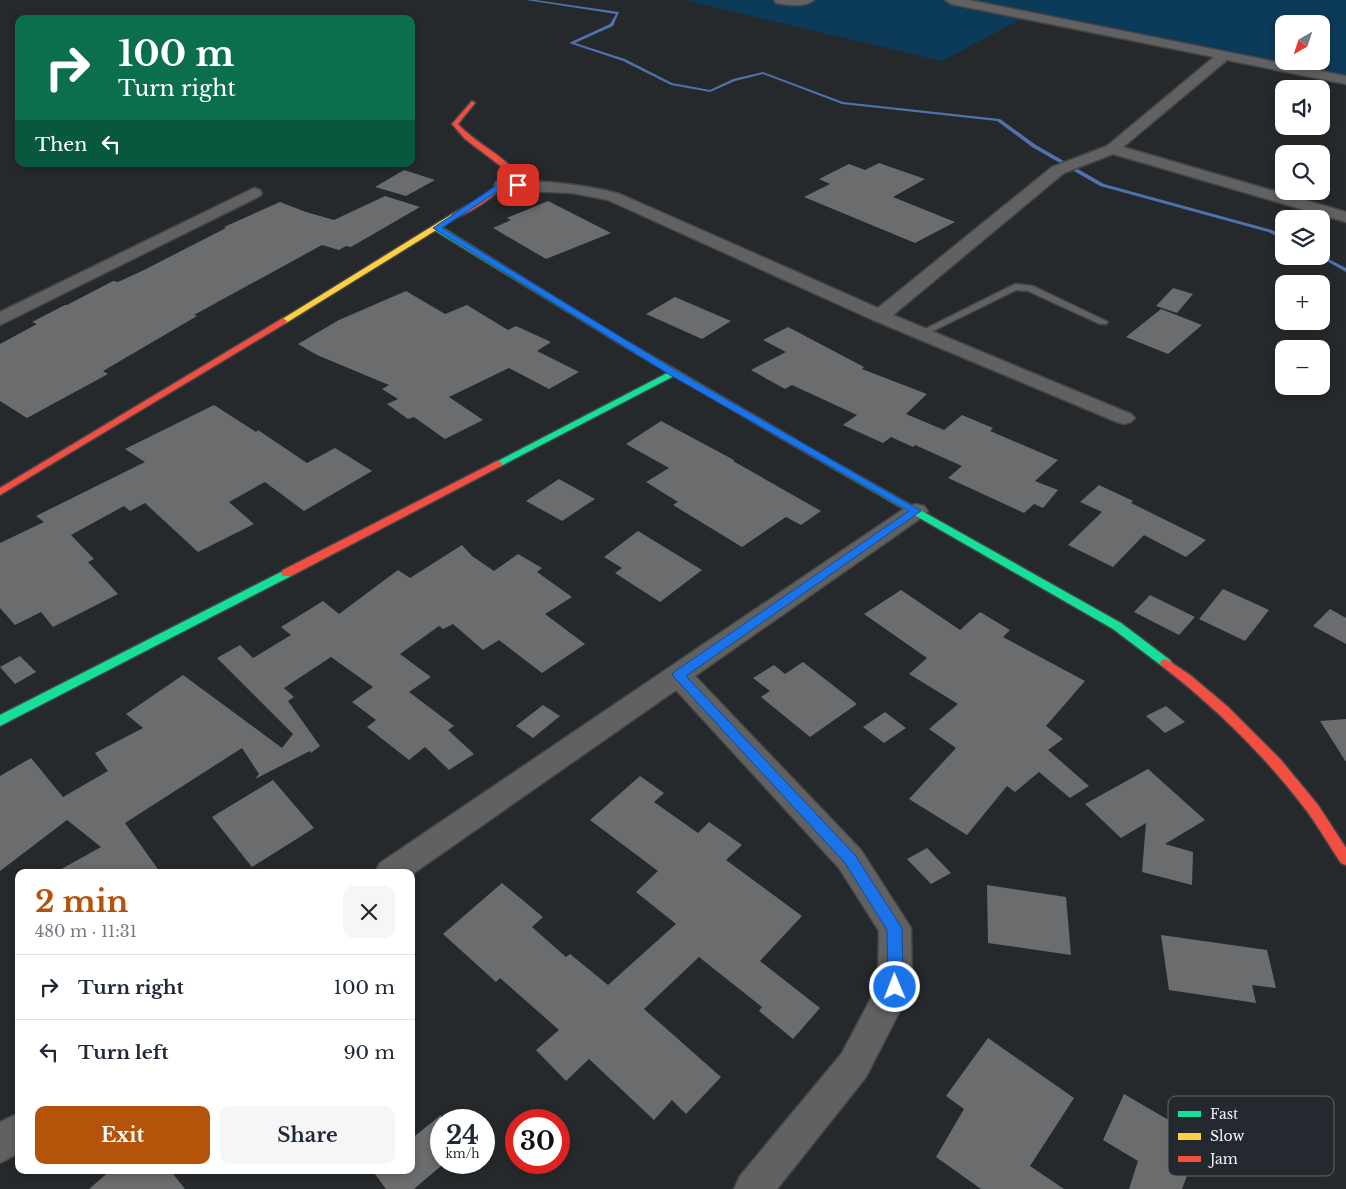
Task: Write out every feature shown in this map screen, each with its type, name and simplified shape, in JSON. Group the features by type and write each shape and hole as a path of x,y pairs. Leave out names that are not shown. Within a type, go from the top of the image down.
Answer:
{"street":[{"path":"780,0 790,2 808,0"},
{"path":"951,0 1346,80"},
{"path":"880,316 1058,170 1107,151 1223,56"},
{"path":"0,492 436,228 502,185 509,177 510,170 499,158 464,136 454,124 472,103"},
{"path":"1107,151 1346,217"},
{"path":"502,185 575,188 614,197 880,316 1124,418"},
{"path":"0,320 254,193"},
{"path":"436,228 674,373 1117,626 1191,681 1268,752 1309,803 1346,858"},
{"path":"0,721 674,373"},
{"path":"395,869 916,511"},
{"path":"678,675 850,859 895,928 895,987 854,1065 753,1189"},
{"path":"0,1144 15,1133"}],"lane":[{"path":"922,333 1015,287 1030,288 1103,322"}],"shaded area":[{"path":"684,0 1346,0 1346,82 1289,70 1330,70 1330,15 1275,15 1275,67 1029,15 942,61"}],"building":[{"path":"879,163 925,179 893,197 955,222 915,243 804,197 830,184 819,179 849,164 865,170"},
{"path":"404,170 435,180 406,196 375,187"},
{"path":"385,196 420,207 351,247 346,246 339,250 322,245 194,315 197,316 103,371 108,374 27,418 0,401 0,344 37,324 32,322 113,281 118,282 142,271 226,228 224,227 280,202 334,220"},
{"path":"548,201 611,233 546,259 493,228 511,220 507,218"},
{"path":"1173,288 1193,294 1177,313 1156,306"},
{"path":"406,291 445,314 467,305 508,330 516,326 551,342 537,351 579,372 549,389 509,368 449,397 483,420 445,439 414,417 408,419 387,404 398,399 382,389 389,385 317,355 298,344 339,320"},
{"path":"675,297 731,321 702,339 646,314"},
{"path":"1161,309 1202,325 1168,354 1126,337"},
{"path":"788,327 864,367 862,369 927,394 906,414 944,430 962,415 993,428 990,431 1058,460 1035,481 1058,490 1043,508 1034,504 1024,513 948,478 962,466 915,445 913,447 891,437 883,443 843,425 857,415 792,385 785,389 751,370 786,352 763,340"},
{"path":"214,405 256,432 258,430 307,463 335,448 372,471 304,511 265,482 229,502 254,524 198,552 145,503 130,511 124,506 71,535 94,559 88,562 118,594 53,627 41,612 15,625 0,608 0,543 44,522 36,516 145,462 125,449"},
{"path":"661,421 734,460 821,511 801,525 786,517 742,547 673,505 678,502 646,482 669,468 626,444"},
{"path":"559,479 595,499 562,521 526,501"},
{"path":"1099,485 1206,540 1186,557 1144,535 1113,567 1068,545 1102,512 1080,502"},
{"path":"638,531 702,570 660,602 615,573 622,568 604,557"},
{"path":"462,545 472,556 494,571 518,554 542,568 537,572 572,597 545,614 585,644 542,673 499,640 483,650 453,624 443,629 439,626 400,654 431,677 409,692 454,726 448,730 474,754 449,770 425,747 409,760 367,727 376,720 352,702 373,687 331,657 284,688 294,697 288,701 320,746 311,753 310,751 255,779 259,774 242,748 125,823 158,869 61,869 101,847 67,820 0,871 0,776 31,758 63,797 108,771 95,753 143,728 126,714 183,675 282,748 293,734 217,658 240,645 253,658 291,635 281,627 323,601 339,614 398,570 410,578"},
{"path":"1223,589 1269,610 1245,641 1199,619"},
{"path":"901,590 960,630 980,612 1010,630 1003,637 1085,681 1046,726 1063,739 1048,750 1089,786 1070,798 1039,772 1015,792 1007,786 967,835 909,799 956,748 929,729 958,704 909,674 927,658 864,614"},
{"path":"1150,595 1195,617 1179,635 1134,612"},
{"path":"1330,609 1346,618 1346,644 1313,626"},
{"path":"20,656 36,672 15,684 0,667"},
{"path":"803,662 857,704 810,737 761,697 770,691 753,678 774,665 785,674"},
{"path":"543,705 560,716 533,738 516,726"},
{"path":"1166,706 1185,722 1165,733 1146,716"},
{"path":"885,712 906,728 884,743 863,727"},
{"path":"1346,719 1346,762 1320,721"},
{"path":"1148,769 1205,820 1165,844 1193,852 1192,885 1142,872 1146,823 1121,838 1085,804"},
{"path":"640,776 664,793 654,802 698,833 709,822 742,845 726,860 802,916 760,961 820,1008 793,1039 759,1011 762,1007 699,957 644,1009 721,1077 686,1114 672,1100 654,1120 589,1059 566,1081 536,1050 559,1030 500,978 496,982 443,934 502,883 543,917 532,927 566,957 570,954 608,985 676,924 636,892 658,871 590,820"},
{"path":"273,780 314,828 252,867 212,817"},
{"path":"927,848 951,873 931,884 907,859"},
{"path":"987,885 1066,897 1071,955 988,943"},
{"path":"1161,935 1267,950 1276,988 1252,985 1256,1003 1169,990"},
{"path":"988,1038 1074,1098 1030,1166 1064,1189 981,1189 936,1157 964,1109 946,1096"},
{"path":"1124,1094 1168,1120 1168,1176 1187,1176 1182,1189 1129,1189 1138,1161 1103,1140"},
{"path":"430,1124 430,1174 432,1174 414,1189 386,1189 375,1174 415,1174 415,1136"},
{"path":"106,1174 173,1174 185,1189 89,1189"}],"waterway":[{"path":"528,0 618,13 612,25 571,43 624,60 671,84 710,91 734,80 763,73 842,103 998,120 1034,146 1102,185 1275,234"},
{"path":"1330,261 1346,270"}],"traffic: fast":[{"path":"437,228 628,345"},
{"path":"497,464 673,373"},
{"path":"792,441 1117,626 1166,663"},
{"path":"0,721 287,573"}],"traffic: slow":[{"path":"283,321 455,216"},
{"path":"628,345 792,441"}],"traffic: jam":[{"path":"455,216 495,190 507,177 510,170 468,137 455,124 472,103"},
{"path":"0,492 283,321"},
{"path":"287,573 497,464"},
{"path":"1166,663 1242,727 1276,763 1313,809 1346,859"}],"route":[{"path":"518,185 502,185 436,228 674,373 916,511 678,675 850,859 895,928 895,987"}]}
